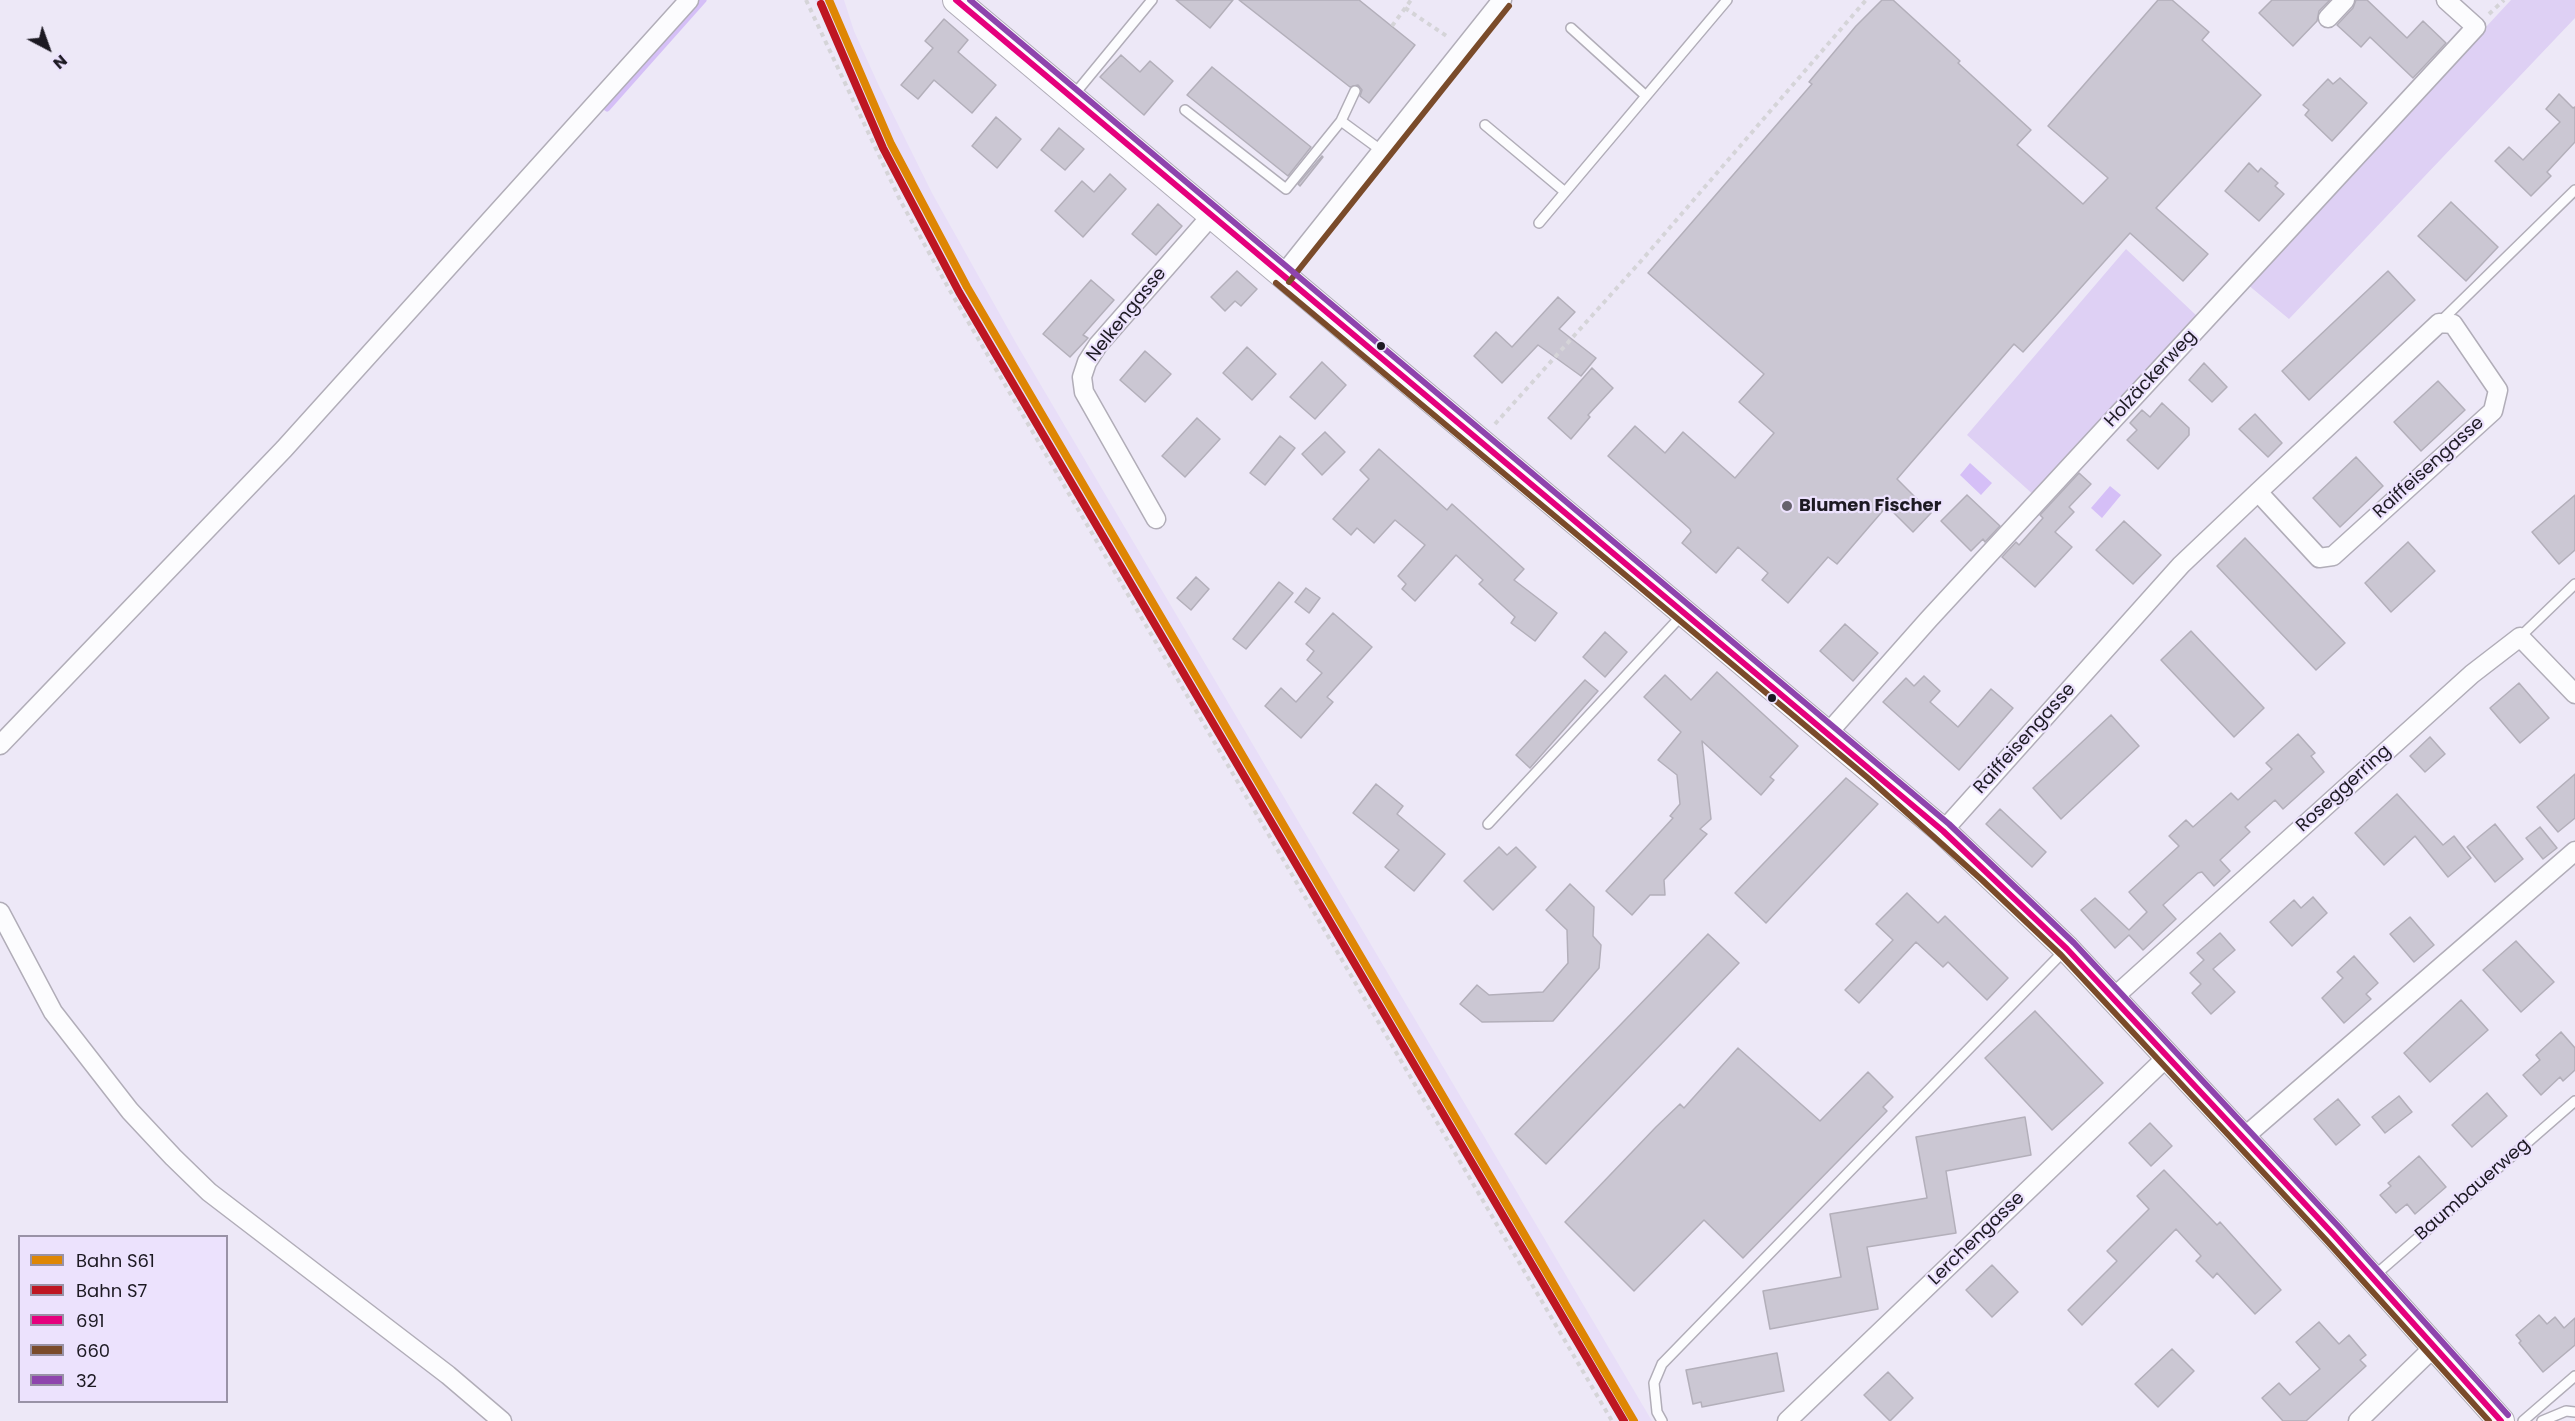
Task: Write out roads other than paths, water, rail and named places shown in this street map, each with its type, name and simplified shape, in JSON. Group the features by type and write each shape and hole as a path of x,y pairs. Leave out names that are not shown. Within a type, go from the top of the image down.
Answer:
{"main road":[{"path":"956,0 1943,831 2067,949 2372,1277 2501,1421"}],"street":[{"path":"0,745 284,449 689,0"},
{"path":"1282,276 1502,0"},
{"path":"2328,18 2344,0"},
{"name":"Holzäckerweg","path":"1828,733 1929,619 2476,27 2446,0"},
{"name":"Nelkengasse","path":"1156,519 1084,392 1082,377 1087,362 1098,345 1211,216"},
{"name":"Raiffeisengasse","path":"1943,831 2181,565 2258,492 2439,323 2453,324 2498,390 2493,411 2333,556 2319,558 2258,492"},
{"path":"2520,637 2575,694"},
{"name":"Roseggerring","path":"2113,998 2472,674 2520,637"},
{"path":"2243,1138 2575,850"},
{"path":"0,912 53,1012 130,1111 173,1157 209,1192 448,1375 502,1421"},
{"name":"Lerchengasse","path":"1787,1421 2167,1057"},
{"path":"2358,1421 2434,1347"}],"lane":[{"path":"1071,99 1152,0"},
{"path":"1539,223 1727,0"},
{"path":"1571,28 1646,96"},
{"path":"1185,110 1286,189 1341,121 1355,91"},
{"path":"1341,121 1382,151"},
{"path":"1485,125 1565,192"},
{"path":"2439,323 2575,190"},
{"path":"2520,637 2575,584"},
{"path":"1488,824 1684,612"},
{"path":"1662,1421 1657,1412 1654,1383 1662,1364 2067,949"},
{"name":"Baumbauerweg","path":"2372,1277 2575,1101"},
{"path":"2523,1421 2575,1376"},
{"path":"2542,1421 2566,1411 2575,1412"}],"waterway":[{"path":"607,108 703,0"}],"rail line":[{"name":"S61","path":"829,0 891,144 967,287 1634,1421"},
{"name":"S7","path":"821,4 883,148 959,292 1624,1421"}],"place":[{"name":"Blumen Fischer","path":"1787,506"}]}
